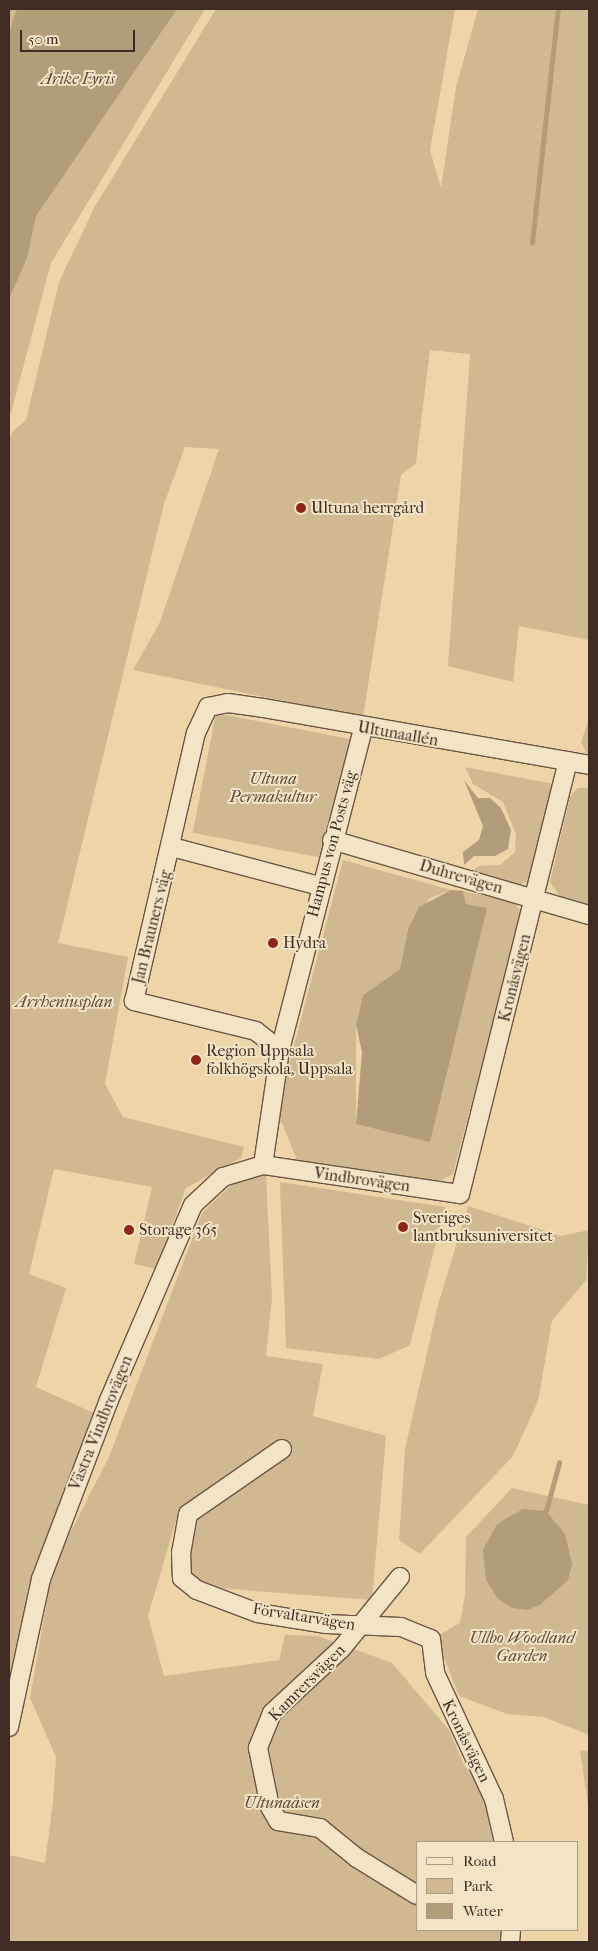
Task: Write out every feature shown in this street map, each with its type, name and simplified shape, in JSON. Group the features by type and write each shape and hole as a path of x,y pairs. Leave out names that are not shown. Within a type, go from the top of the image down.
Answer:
{"street":[{"name":"Ultunaallén","path":"172,847 196,733 208,707 254,707 363,729 589,765"},
{"name":"Hampus von Posts väg","path":"263,1165 280,1050 320,886 363,729"},
{"name":"Kronåsvägen","path":"460,1194 568,761"},
{"name":"Duhrevägen","path":"332,840 589,915"},
{"path":"172,847 320,886"},
{"name":"Jan Brauners väg","path":"172,847 134,1001 256,1031 280,1050"},
{"name":"Vindbrovägen","path":"263,1165 460,1194"},
{"name":"Västra Vindbrovägen","path":"9,1727 41,1579 182,1227 193,1206 223,1177 263,1165"},
{"name":"Förvaltarvägen","path":"282,1449 188,1514 181,1552 182,1578 197,1590 258,1613 360,1626 401,1627 431,1639"},
{"name":"Kamrersvägen","path":"400,1577 360,1626 272,1713 258,1748 270,1807 278,1821 320,1828 357,1858 416,1895"},
{"name":"Kronåsvägen","path":"431,1639 435,1673 494,1799 504,1841"}],"green space":[{"name":"Årike Fyris","path":"9,9 205,9 51,263 9,420"},
{"name":"Arrheniusplan","path":"216,9 455,9 430,150 441,188 456,87 478,9 589,9 589,640 519,626 513,682 448,666 470,354 430,350 416,463 401,475 363,717 133,670 160,622 219,449 185,447 164,504 58,943 128,957 105,1084 123,1117 244,1147 241,1158 186,1188 156,1269 134,1264 152,1187 54,1169 29,1274 66,1288 36,1387 94,1413 33,1573 9,1687 9,444 12,432 26,420 59,282 95,206"},
{"name":"Ultuna Permakultur","path":"216,713 352,740 329,859 193,833"},
{"path":"589,719 589,758 581,742"},
{"path":"465,767 553,784 529,881 515,886 469,873 479,866 500,865 515,852 516,834 503,802 473,784"},
{"path":"578,788 589,788 589,907 561,898 550,882 570,797"},
{"path":"343,860 451,890 430,898 408,929 400,969 363,995 356,1025 356,1124 487,908 466,904 463,891 514,902 522,913 453,1174 440,1181 297,1160 282,1123 274,1121"},
{"name":"Ultunaåsen","path":"266,1175 272,1298 266,1356 323,1364 313,1416 386,1436 372,1600 177,1585 180,1507 148,1616 164,1676 279,1660 285,1635 318,1636 392,1663 449,1730 463,1763 489,1800 498,1841 416,1841 416,1931 503,1931 501,1942 9,1942 9,1855 45,1863 53,1802 56,1757 30,1698 53,1566 109,1457 202,1213 235,1181"},
{"path":"280,1182 445,1207 410,1345 379,1359 286,1348"},
{"path":"468,1206 561,1236 589,1230 586,1280 552,1321 538,1401 513,1456 420,1554 399,1540 405,1449 438,1305"},
{"name":"Ullbo Woodland Garden","path":"512,1488 589,1505 589,1735 544,1717 507,1714 459,1696 444,1657 439,1635 460,1623 465,1595 466,1537"},
{"path":"580,1750 589,1752 589,1812"}],"water":[{"name":"Årike Fyris","path":"17,9 177,9 36,216 27,258 9,299 9,33"},
{"path":"464,780 478,798 490,798 501,808 511,830 508,849 495,856 474,856 464,865 463,852 479,840 483,826"},
{"path":"451,890 463,891 466,904 487,908 430,1142 356,1124 362,1052 356,1025 363,995 400,969 408,929 419,907"},
{"path":"523,1509 546,1511 565,1534 572,1564 568,1580 540,1605 527,1610 512,1608 498,1599 486,1580 483,1550 497,1524"}],"waterway":[{"path":"532,243 558,9"},
{"path":"546,1511 559,1463"}],"place":[{"name":"Ultuna herrgård","path":"301,508"},
{"name":"Hydra","path":"273,943"},
{"name":"Region Uppsala folkhögskola, Uppsala","path":"196,1060"},
{"name":"Sveriges lantbruksuniversitet","path":"403,1227"},
{"name":"Storage 365","path":"129,1230"}]}
